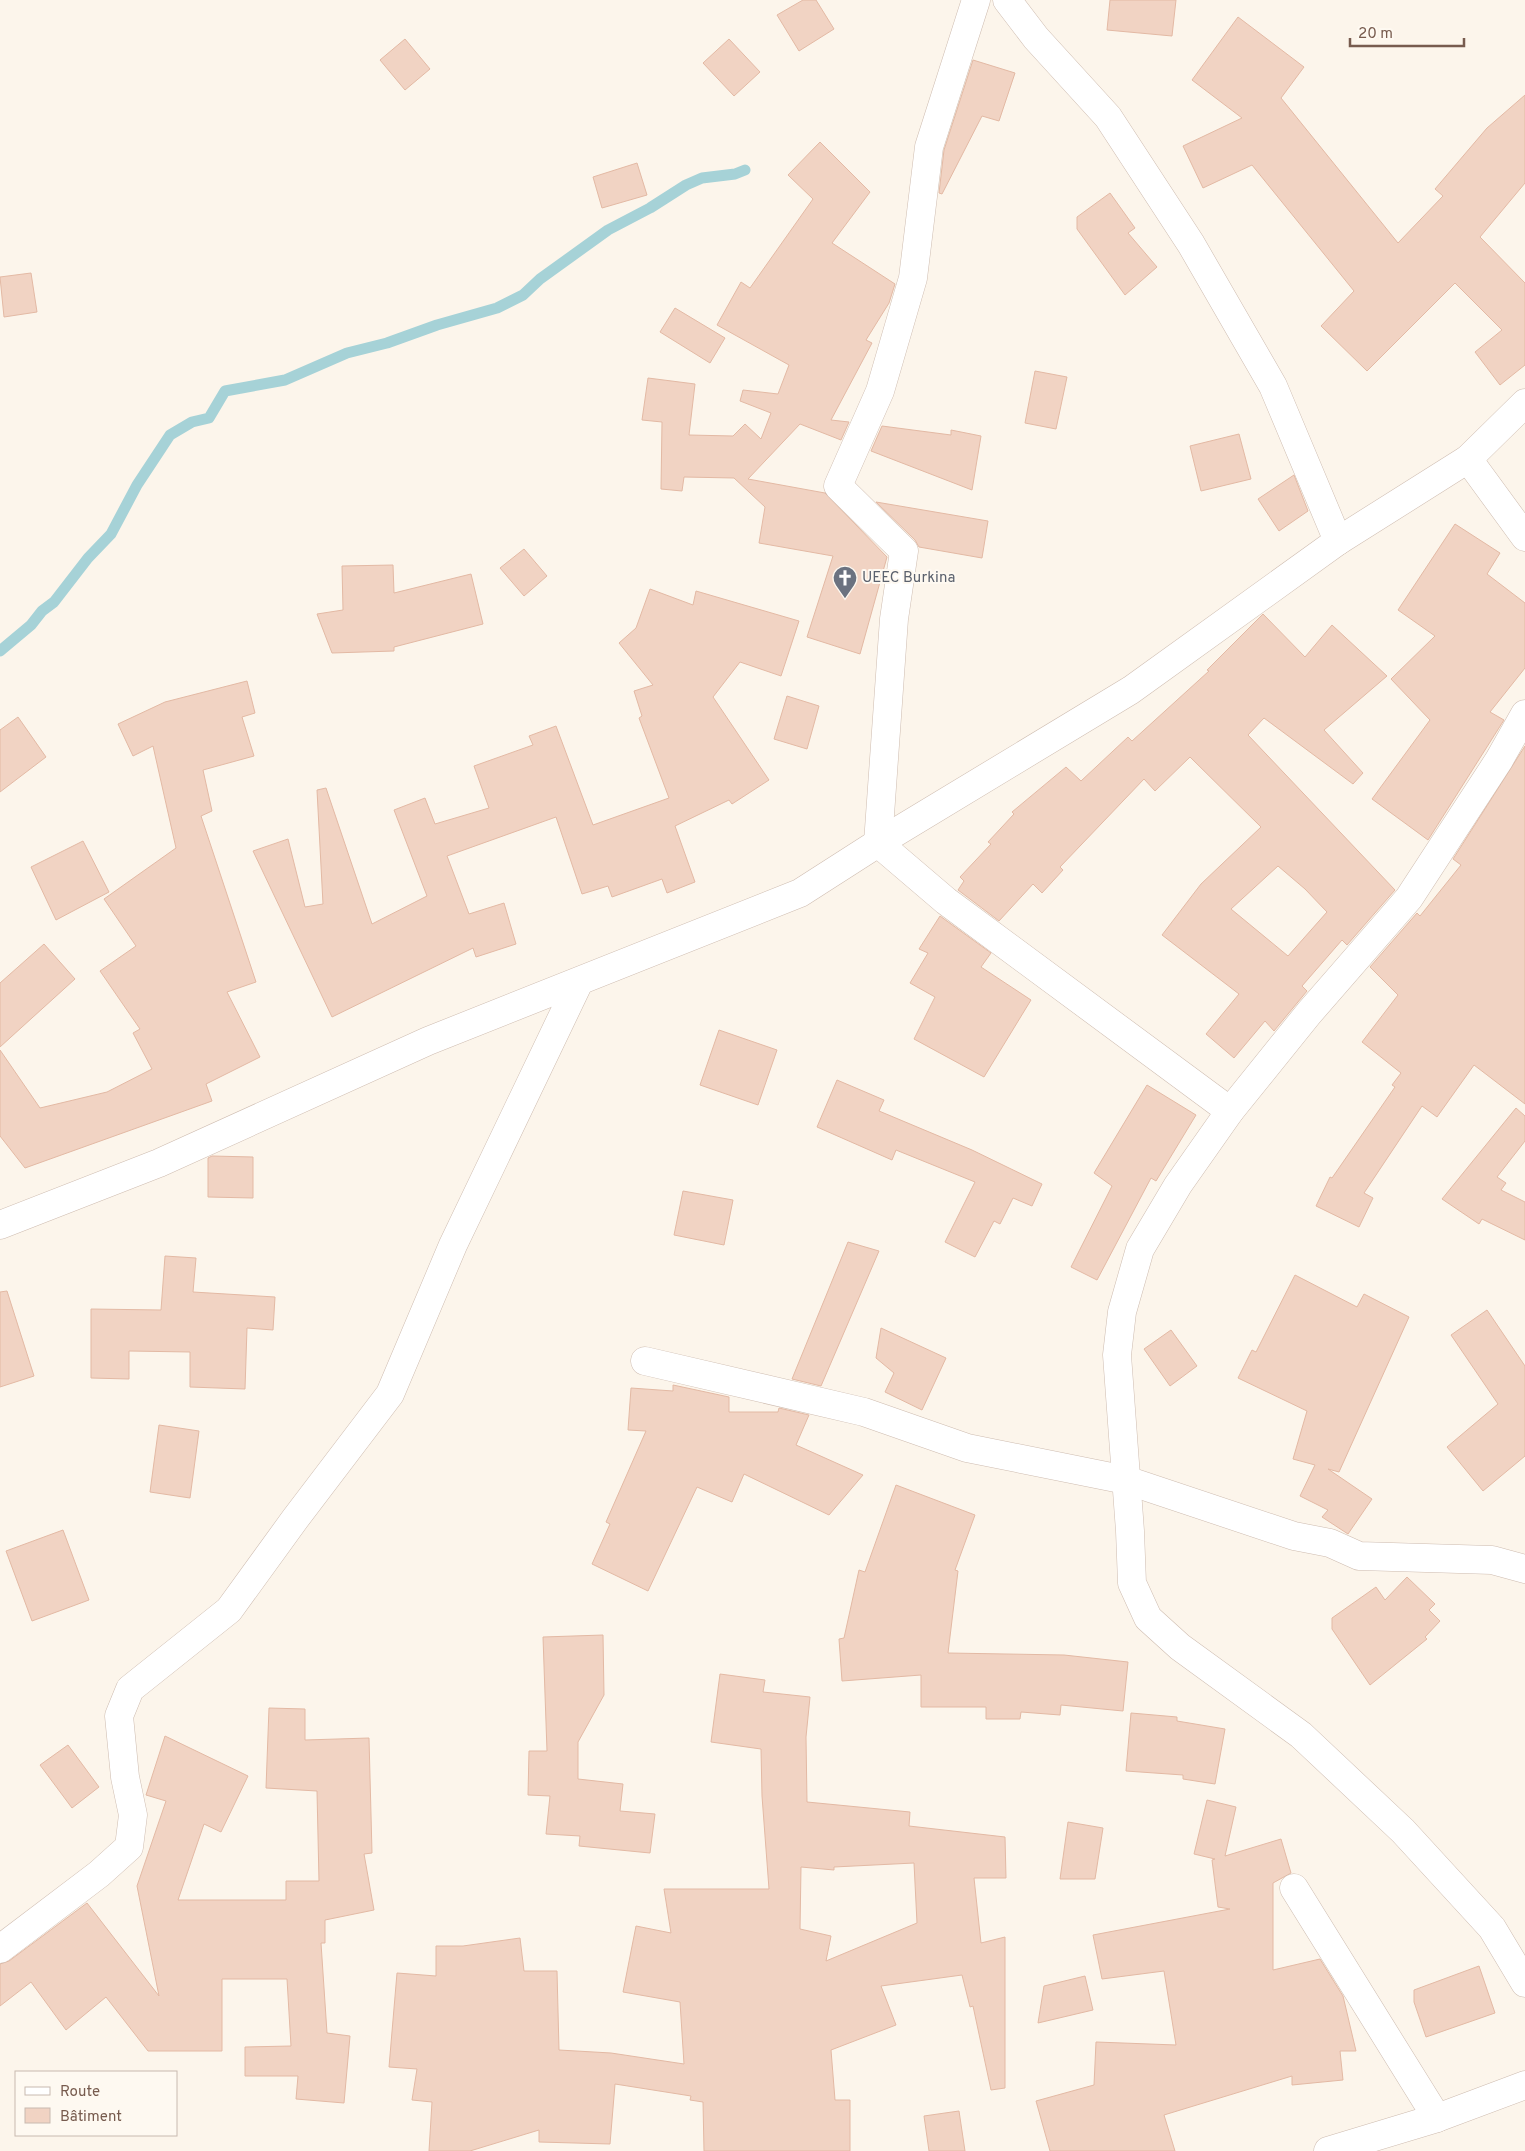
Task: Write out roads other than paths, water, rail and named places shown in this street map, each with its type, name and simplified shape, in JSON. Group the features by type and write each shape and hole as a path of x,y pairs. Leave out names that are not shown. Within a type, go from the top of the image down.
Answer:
{"street":[{"path":"878,842 894,619 904,551 838,486 880,392 913,278 929,147 976,0"},
{"path":"1007,0 1036,38 1108,117 1191,244 1273,386 1338,541"},
{"path":"0,1225 159,1163 428,1041 800,893 878,842 1131,690 1338,541 1468,459 1525,403"},
{"path":"1468,459 1525,537"},
{"path":"1525,714 1499,760 1410,898 1309,1013 1230,1112 1178,1184 1140,1249 1125,1303 1117,1355 1132,1583 1148,1618 1180,1647 1301,1735 1403,1831 1492,1928 1525,1983"},
{"path":"878,842 946,901 1230,1112"},
{"path":"0,1949 100,1874 129,1847 133,1815 125,1777 120,1716 130,1689 229,1610 390,1394 453,1245 579,982"},
{"path":"645,1361 864,1412 968,1448 1126,1480 1294,1536 1330,1543 1359,1556 1492,1560 1525,1569"},
{"path":"1294,1888 1437,2118"},
{"path":"1328,2151 1437,2118 1525,2085"}],"waterway":[{"path":"0,651 31,625 42,611 54,602 88,558 111,534 137,485 170,435 192,422 209,418 225,391 285,380 347,353 387,343 437,325 497,308 523,295 540,279 608,230 650,208 686,185 702,178 735,174 745,170"}],"place":[{"name":"UEEC Burkina","path":"845,599"}]}
